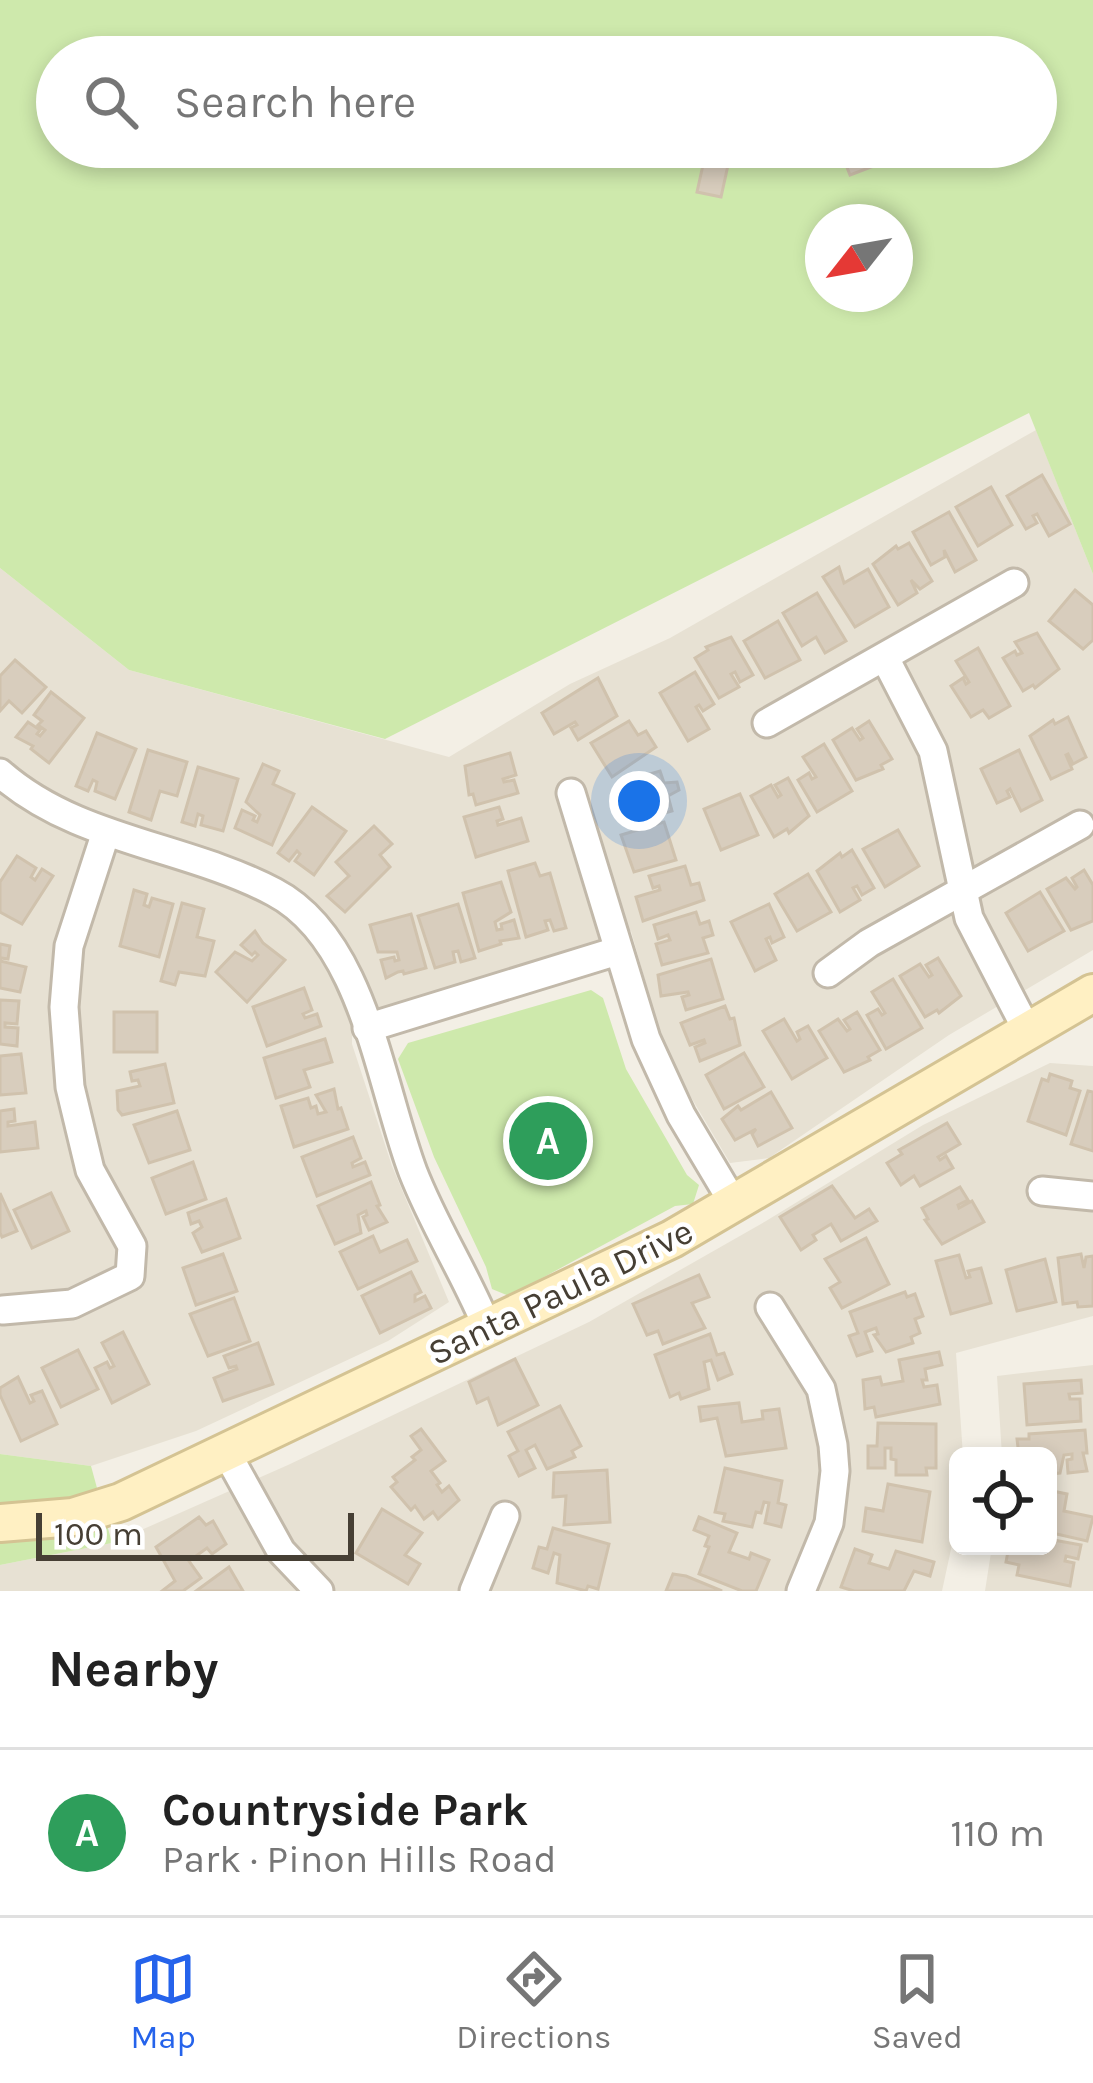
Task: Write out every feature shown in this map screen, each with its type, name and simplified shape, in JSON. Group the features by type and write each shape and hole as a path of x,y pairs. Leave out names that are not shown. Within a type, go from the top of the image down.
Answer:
{"street":[{"path":"767,723 1013,583"},
{"path":"885,658 933,751 969,918 1028,1032"},
{"path":"0,773 25,795 75,822 230,870 281,895 304,913 339,958 414,1175 488,1329"},
{"path":"571,793 646,1039 681,1115 734,1204"},
{"path":"828,973 869,943 1081,825"},
{"path":"3,1310 72,1304 130,1276 132,1246 90,1171 70,1087 64,1006 69,946 106,832"},
{"path":"367,1028 617,951"},
{"name":"Santa Paula Drive","path":"0,1523 74,1517 105,1507 488,1329 734,1204 1093,993"},
{"path":"1042,1191 1093,1196"},
{"path":"770,1306 820,1389 835,1471 829,1523 802,1591"},
{"path":"225,1450 280,1552 319,1591"},
{"path":"474,1591 505,1516"}],"shaded area":[{"path":"1036,430 1093,574 1093,950 949,1035 769,1158 730,1163 666,1055 631,931 352,1016 352,1044 392,1166 449,1302 388,1341 196,1431 91,1466 0,1454 0,568 129,670 449,757 570,684 670,638"},
{"path":"1050,1063 1093,1066 1093,1316 956,1353 962,1447 949,1447 950,1555 942,1591 0,1591 0,1565 112,1543 589,1322 923,1125"},
{"path":"1093,1365 1093,1591 985,1591 991,1555 1057,1555 1057,1447 1001,1447 997,1376"}],"green space":[{"path":"0,0 1093,0 1093,574 1029,413 385,739 129,670 0,568"},
{"path":"591,990 603,998 626,1069 687,1175 699,1185 693,1204 675,1206 509,1296 492,1289 434,1157 398,1059 408,1043"},
{"path":"0,1454 91,1466 112,1543 0,1565"}],"building":[{"path":"702,168 727,168 721,197 697,192"},
{"path":"1042,475 1070,524 1049,536 1037,514 1033,516 1037,523 1026,529 1007,496"},
{"path":"991,487 1012,525 978,546 956,507"},
{"path":"949,512 976,560 955,572 944,550 945,557 931,565 913,532"},
{"path":"909,543 932,581 920,589 911,580 917,593 898,605 873,564 896,546"},
{"path":"839,567 844,583 868,569 889,607 855,627 823,577"},
{"path":"1075,590 1093,605 1093,640 1083,649 1049,621"},
{"path":"817,593 846,641 825,653 816,637 802,646 783,613"},
{"path":"778,621 800,660 765,678 744,641"},
{"path":"1037,633 1059,669 1035,688 1023,691 1003,658 1015,651 1022,653 1015,642"},
{"path":"731,637 753,675 740,682 735,672 731,674 739,687 719,698 695,658 706,647"},
{"path":"978,648 1010,706 989,718 983,710 971,717 951,686 963,678 969,682 956,661"},
{"path":"15,660 46,687 22,713 9,701 0,711 0,676"},
{"path":"695,672 714,704 703,711 696,707 709,729 688,741 660,693"},
{"path":"598,678 617,716 578,740 571,728 575,722 554,734 542,713"},
{"path":"51,692 84,718 49,763 16,737 28,722 40,730 40,736 45,730 34,715"},
{"path":"1068,717 1086,757 1073,764 1066,755 1072,769 1051,779 1030,736 1053,720 1055,724"},
{"path":"629,721 638,735 646,731 656,747 612,777 591,743"},
{"path":"869,721 892,759 881,765 883,769 856,780 833,740 852,728 860,740 857,729"},
{"path":"97,733 136,749 115,799 95,791 93,780 88,791 76,786"},
{"path":"824,744 852,791 817,812 798,780 809,773 812,779 816,777 803,757"},
{"path":"148,750 187,762 177,796 160,791 151,820 129,812"},
{"path":"1019,750 1042,800 1021,811 1010,789 1010,797 997,803 981,769"},
{"path":"510,753 516,775 503,779 514,780 518,793 476,805 473,794 469,795 465,766"},
{"path":"263,764 279,771 273,784 294,794 272,845 235,828 242,810 257,822 260,815 246,802"},
{"path":"198,767 238,779 223,831 201,825 203,816 198,814 195,826 182,822"},
{"path":"660,771 664,783 677,782 679,790 668,796 672,811 627,824 621,802 635,798 634,793 622,796 618,783"},
{"path":"788,778 809,816 789,833 787,829 774,837 751,796 771,785 778,797 775,785"},
{"path":"740,794 758,835 721,850 704,809"},
{"path":"312,807 346,831 314,875 295,861 297,851 289,861 278,853"},
{"path":"499,807 503,819 498,825 521,818 528,841 476,857 464,817"},
{"path":"664,822 676,860 634,872 621,835"},
{"path":"374,826 392,844 380,855 390,867 345,912 327,896 349,876 336,862"},
{"path":"898,830 919,866 885,887 863,849"},
{"path":"852,850 874,888 862,895 857,886 853,888 860,900 840,912 817,871 840,853 842,857"},
{"path":"17,856 36,868 31,877 35,880 42,869 53,876 22,924 0,912 0,882"},
{"path":"535,863 540,876 550,873 566,928 554,931 550,920 545,921 548,930 526,937 508,871"},
{"path":"685,866 691,885 699,883 704,900 643,921 636,897 660,890 653,888 649,876"},
{"path":"1084,870 1093,885 1093,921 1071,930 1047,889 1066,878 1075,889 1072,878"},
{"path":"808,874 831,912 797,931 775,894"},
{"path":"501,882 511,912 495,922 497,930 514,920 519,938 479,951 463,893"},
{"path":"134,890 147,894 144,905 149,907 152,898 173,904 159,957 120,946"},
{"path":"1040,892 1064,931 1028,951 1006,913"},
{"path":"182,903 204,909 197,937 214,941 205,976 179,972 175,985 161,981"},
{"path":"458,904 475,958 461,962 458,951 453,952 455,962 435,968 418,916"},
{"path":"769,904 784,937 772,943 770,937 766,939 776,960 755,971 731,922"},
{"path":"696,912 700,924 709,921 713,935 703,938 708,953 662,965 656,944 670,940 668,935 658,939 654,925"},
{"path":"411,914 426,968 386,978 381,960 399,960 397,952 378,952 370,925"},
{"path":"255,931 285,960 247,1002 216,972 235,952 252,961 258,955 241,945"},
{"path":"0,944 10,946 8,959 0,961"},
{"path":"938,958 961,996 925,1017 900,976 920,964 929,977 926,965"},
{"path":"711,959 723,999 686,1010 682,997 688,992 661,996 658,975"},
{"path":"0,961 26,967 20,992 0,988"},
{"path":"893,979 922,1028 886,1049 867,1015 878,1009 885,1013 872,992"},
{"path":"304,988 312,1010 303,1014 305,1018 317,1014 321,1026 267,1046 253,1007"},
{"path":"0,1000 19,1001 17,1024 5,1023 5,1027 18,1028 17,1046 0,1044"},
{"path":"725,1006 730,1019 734,1018 740,1045 700,1061 695,1047 704,1040 690,1045 681,1023"},
{"path":"114,1012 157,1012 157,1052 114,1052"},
{"path":"857,1012 880,1050 844,1072 819,1031 838,1019 847,1031 844,1020"},
{"path":"784,1019 797,1041 797,1032 808,1026 827,1058 792,1079 763,1031"},
{"path":"325,1039 332,1062 304,1070 310,1087 276,1098 264,1058"},
{"path":"744,1053 764,1087 724,1109 706,1075"},
{"path":"21,1054 26,1093 0,1095 0,1056"},
{"path":"165,1064 174,1103 122,1115 117,1091 140,1086 138,1080 132,1081 130,1072"},
{"path":"1050,1074 1072,1081 1070,1088 1080,1091 1066,1135 1028,1121 1042,1079 1048,1081"},
{"path":"334,1089 348,1129 294,1147 281,1106 308,1098 318,1114 326,1112 316,1095"},
{"path":"1088,1091 1093,1092 1093,1151 1071,1144"},
{"path":"771,1092 792,1128 758,1146 752,1134 756,1129 735,1140 722,1119 738,1106 741,1110"},
{"path":"14,1109 15,1121 8,1126 35,1122 38,1148 0,1152 0,1111"},
{"path":"177,1111 190,1150 149,1163 134,1125"},
{"path":"947,1123 960,1144 938,1157 946,1156 953,1168 920,1186 914,1176 901,1185 887,1163 902,1154 899,1150"},
{"path":"353,1137 361,1158 353,1167 365,1162 370,1175 317,1196 302,1157"},
{"path":"193,1162 206,1199 166,1214 152,1178"},
{"path":"371,1182 387,1222 369,1230 363,1217 366,1211 358,1215 361,1233 335,1244 318,1206"},
{"path":"832,1186 855,1218 869,1209 877,1221 841,1241 831,1224 801,1250 780,1217"},
{"path":"960,1187 968,1200 959,1208 972,1201 984,1222 942,1244 922,1208"},
{"path":"0,1193 17,1231 2,1237 0,1233"},
{"path":"51,1193 69,1231 32,1248 14,1210"},
{"path":"226,1199 240,1238 202,1252 193,1233 202,1227 199,1221 191,1224 188,1213"},
{"path":"373,1236 380,1252 407,1240 417,1261 358,1289 340,1252"},
{"path":"866,1238 889,1284 842,1308 830,1288 840,1282 825,1259"},
{"path":"223,1254 237,1291 196,1305 183,1268"},
{"path":"1081,1254 1084,1268 1086,1257 1093,1256 1093,1306 1063,1304 1058,1258"},
{"path":"959,1255 966,1278 968,1271 981,1268 991,1303 951,1314 936,1261"},
{"path":"1045,1259 1056,1302 1017,1311 1006,1270"},
{"path":"411,1272 421,1292 415,1301 425,1296 431,1308 380,1333 362,1296"},
{"path":"699,1275 709,1297 692,1303 705,1328 663,1344 658,1331 647,1335 633,1304"},
{"path":"905,1292 907,1297 915,1294 923,1316 915,1319 920,1333 911,1337 913,1343 886,1352 874,1335 876,1328 865,1332 872,1351 857,1356 849,1336 858,1333 850,1312"},
{"path":"234,1298 250,1341 208,1356 190,1314"},
{"path":"123,1332 149,1384 112,1403 95,1368 107,1362 110,1368 114,1366 102,1343"},
{"path":"710,1334 717,1355 724,1353 732,1374 718,1380 711,1360 704,1362 709,1389 681,1399 679,1393 670,1397 655,1355"},
{"path":"258,1343 273,1384 223,1401 214,1378 237,1369 229,1368 224,1356"},
{"path":"78,1350 98,1389 61,1407 42,1368"},
{"path":"939,1352 942,1365 925,1369 927,1380 922,1380 924,1387 937,1385 940,1404 876,1417 874,1407 865,1409 863,1380 880,1377 882,1385 903,1381 899,1360"},
{"path":"515,1359 538,1405 498,1425 488,1398 477,1403 469,1382"},
{"path":"18,1377 30,1403 34,1401 31,1395 42,1391 57,1424 21,1441 0,1395 0,1388"},
{"path":"1081,1380 1082,1393 1069,1394 1070,1399 1080,1399 1081,1421 1027,1425 1024,1384"},
{"path":"739,1403 742,1422 763,1419 762,1411 779,1409 786,1448 726,1456 717,1418 701,1421 699,1407"},
{"path":"560,1406 581,1446 572,1451 575,1457 547,1469 535,1445 526,1450 535,1468 519,1476 509,1456 518,1451 508,1432"},
{"path":"878,1423 936,1424 936,1468 926,1468 927,1475 896,1475 896,1460 891,1459 891,1448 885,1448 885,1468 868,1468 868,1446 877,1446"},
{"path":"421,1429 445,1461 431,1471 437,1485 442,1492 449,1486 459,1500 438,1519 433,1512 424,1519 391,1487 397,1482 393,1477 421,1450 411,1436"},
{"path":"1085,1430 1087,1471 1068,1473 1067,1460 1072,1454 1064,1455 1057,1473 1057,1447 1018,1447 1017,1439 1029,1439 1029,1434"},
{"path":"725,1468 782,1481 778,1503 786,1505 781,1527 765,1523 769,1503 764,1502 752,1527 723,1521 725,1514 715,1512"},
{"path":"607,1470 610,1522 564,1525 566,1496 553,1497 554,1473"},
{"path":"888,1484 930,1492 922,1542 863,1531 866,1508 883,1511"},
{"path":"1057,1492 1067,1494 1064,1511 1093,1517 1087,1541 1057,1534"},
{"path":"382,1509 422,1533 405,1555 420,1564 408,1584 356,1553"},
{"path":"199,1517 206,1525 213,1521 226,1544 212,1554 207,1548 189,1561 201,1578 183,1591 162,1591 175,1581 156,1547"},
{"path":"699,1517 737,1533 729,1552 769,1560 756,1591 742,1591 699,1574 709,1536 694,1530"},
{"path":"553,1528 609,1544 598,1589 588,1586 586,1591 557,1583 560,1555 554,1553 548,1573 533,1568 539,1547 547,1549"},
{"path":"1057,1541 1081,1545 1078,1559 1066,1556 1065,1561 1074,1563 1070,1586 1017,1575 1019,1565 1006,1562 1007,1555 1057,1555"},
{"path":"855,1549 872,1555 869,1563 889,1569 896,1551 934,1562 930,1576 914,1571 904,1591 854,1591 841,1587"},
{"path":"229,1567 243,1591 196,1591"},
{"path":"673,1574 686,1576 722,1591 666,1591"}],"place":[{"name":"Countryside Park","path":"548,1141"}]}
